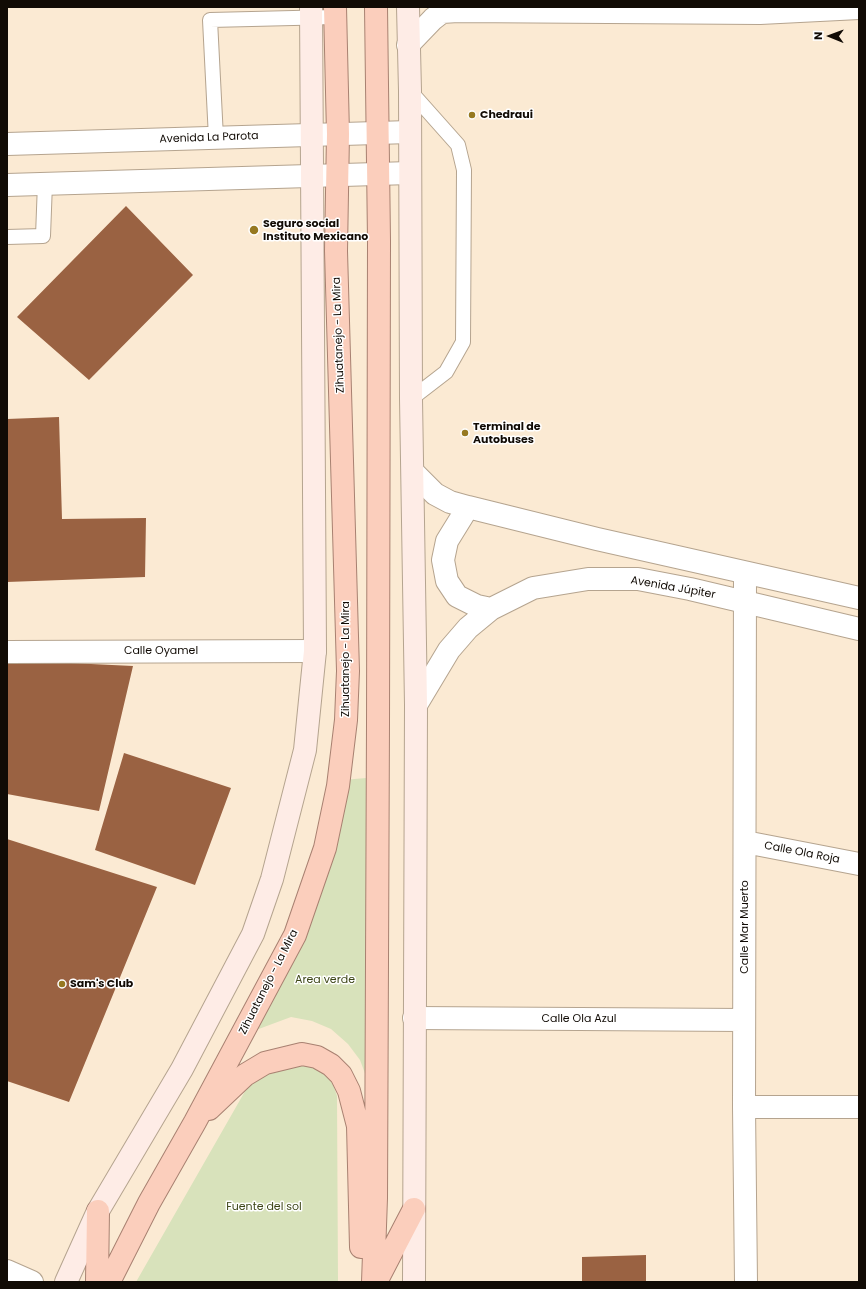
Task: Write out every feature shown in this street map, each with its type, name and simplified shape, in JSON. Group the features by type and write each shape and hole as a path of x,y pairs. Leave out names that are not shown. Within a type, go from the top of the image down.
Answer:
{"highway":[{"path":"373,1282 376,1174 379,241 376,7"},
{"name":"Zihuatanejo - La Mira","path":"109,1282 149,1203 195,1122 295,935 325,848 338,786 346,720 348,671 336,251 338,134 335,12"},
{"path":"195,1122 245,1075 265,1063 302,1054 317,1057 331,1065 341,1075 349,1091 358,1126 361,1282"},
{"path":"376,1282 414,1209"},
{"path":"98,1211 98,1282"}],"main road":[{"path":"408,7 410,91 411,399 414,473 416,705 414,1282"},
{"path":"66,1282 98,1211 182,1069 254,934 272,879 305,750 314,651 311,12"}],"street":[{"path":"408,45 442,10 760,10 859,8"},
{"name":"Avenida La Parota","path":"7,144 410,132"},
{"path":"7,185 312,174 338,176 410,173"},
{"path":"414,473 435,494 450,502 745,573 859,598"},
{"path":"468,507 447,541 443,560 447,580 457,596 477,606 491,609"},
{"name":"Calle Mar Muerto","path":"745,573 744,1106 746,1282"},
{"name":"Avenida Júpiter","path":"416,705 449,650 468,628 491,609 533,588 588,578 638,579 690,589 859,629"},
{"name":"Calle Oyamel","path":"7,652 314,651"},
{"name":"Calle Ola Roja","path":"745,842 859,864"},
{"name":"Calle Ola Azul","path":"414,1018 744,1020"},
{"path":"744,1106 859,1107"},
{"path":"7,1271 32,1282"}],"lane":[{"path":"216,138 210,20 311,12 335,12"},
{"path":"410,91 458,145 464,170 463,342 446,372 411,399"},
{"path":"7,237 43,236 45,184"}],"green space":[{"name":"Area verde","path":"366,778 369,1084 360,1060 348,1044 331,1029 312,1021 291,1017 256,1030 343,780"},
{"name":"Fuente del sol","path":"291,1062 322,1069 331,1078 337,1096 338,1282 136,1282 248,1086 256,1075"}],"building":[{"path":"126,206 193,275 89,380 17,317"},
{"path":"59,417 62,519 146,518 145,577 7,582 7,419"},
{"path":"7,660 133,666 99,811 7,794"},
{"path":"124,753 231,788 195,885 95,850"},
{"name":"Sam's Club","path":"7,839 157,887 69,1102 7,1081"},
{"path":"646,1255 646,1282 582,1282 582,1257"}],"place":[{"name":"Chedraui","path":"472,115"},
{"name":"Seguro social Instituto Mexicano","path":"254,230"},
{"name":"Terminal de Autobuses","path":"465,433"},
{"name":"Sam's Club","path":"62,984"}]}
